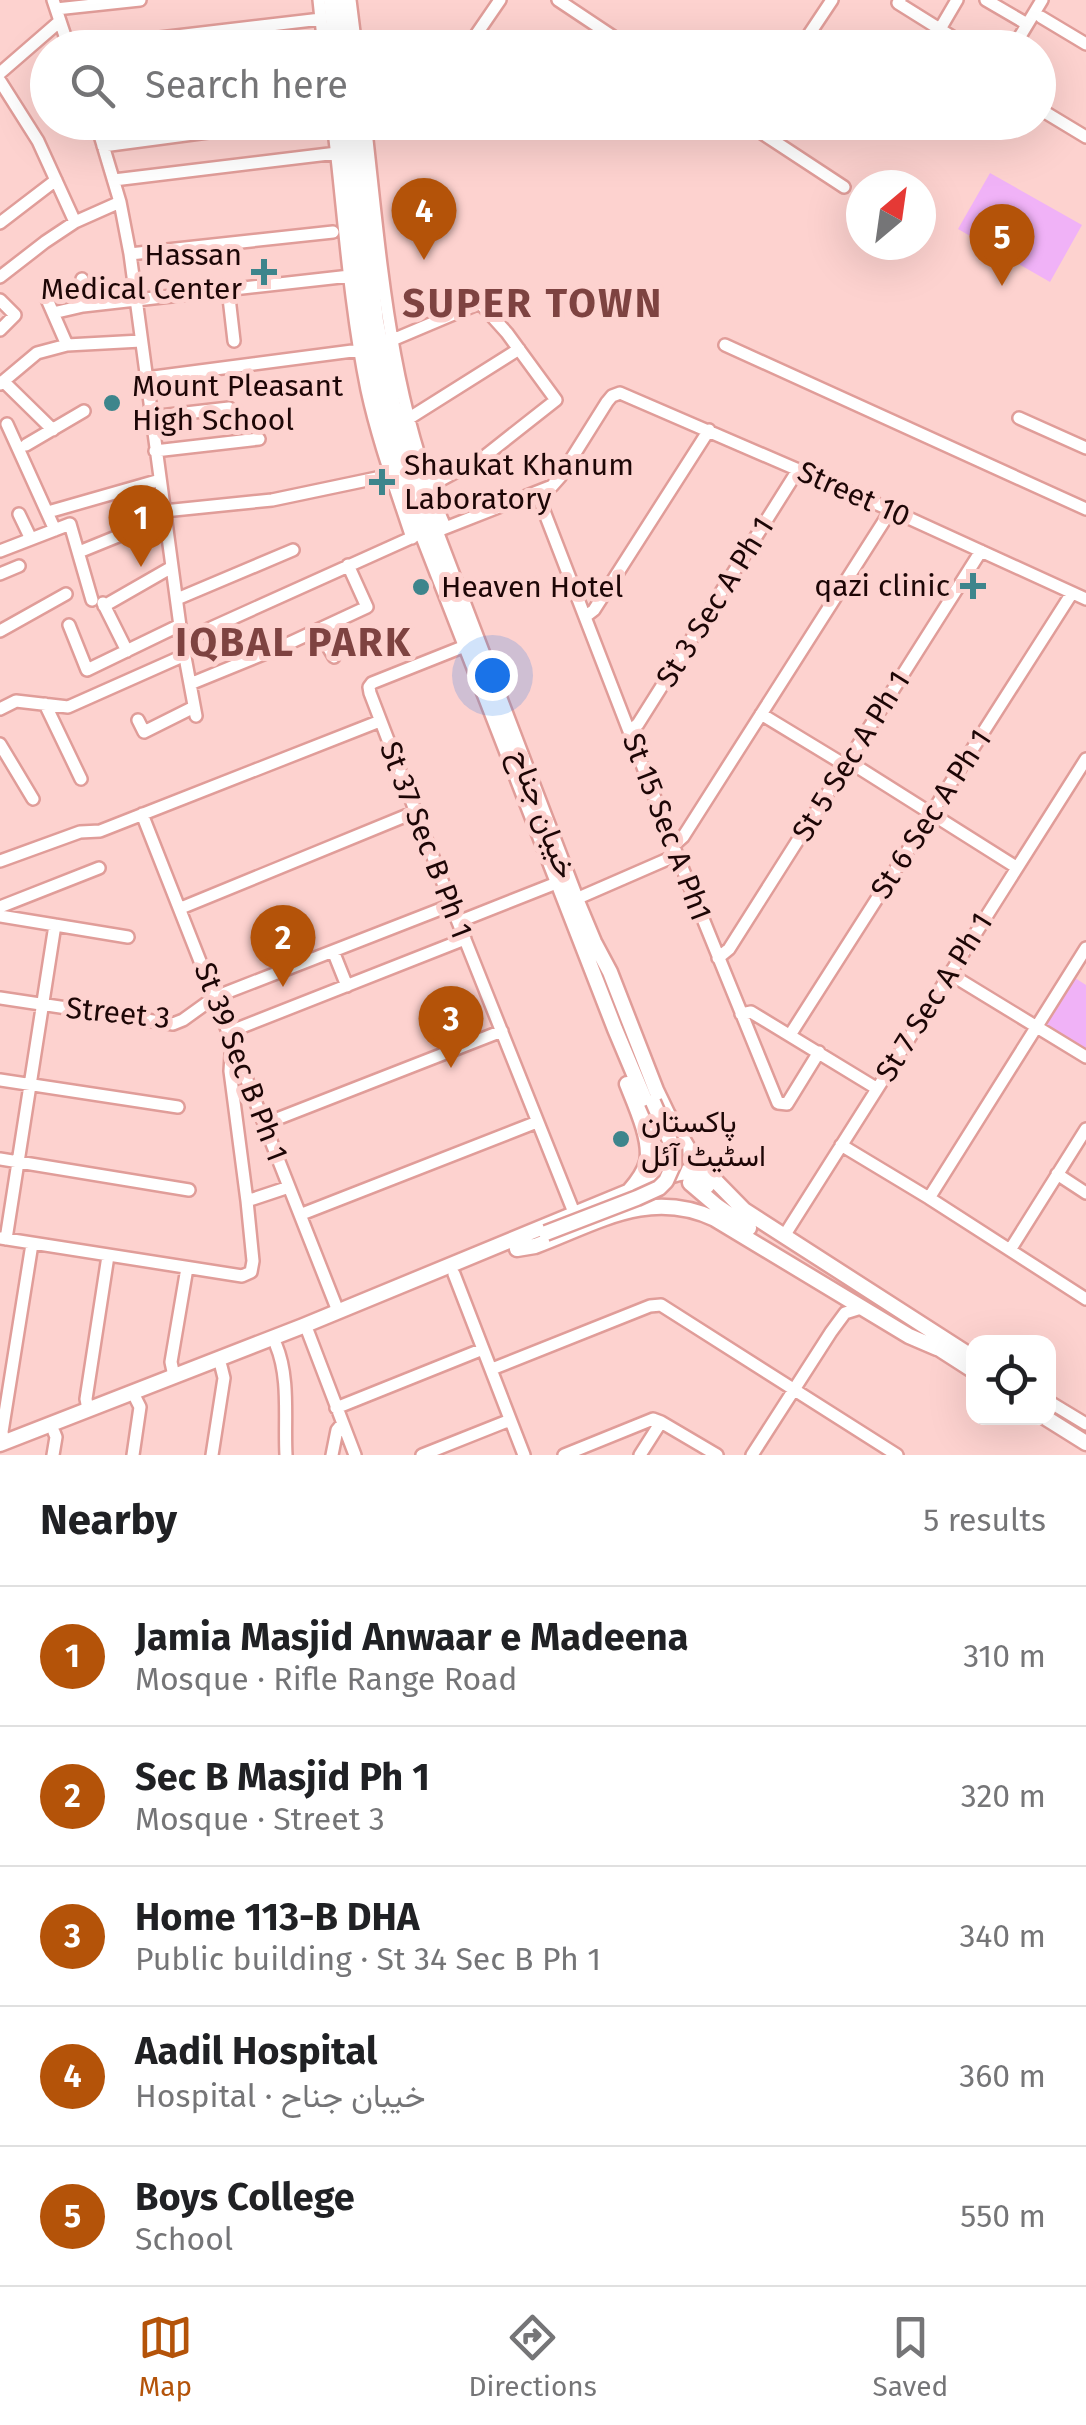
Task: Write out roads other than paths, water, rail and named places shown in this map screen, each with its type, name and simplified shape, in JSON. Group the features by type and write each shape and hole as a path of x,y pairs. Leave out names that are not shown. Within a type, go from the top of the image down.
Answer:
{"main road":[{"path":"331,0 334,30"},
{"path":"342,0 344,30"},
{"name":"خیبان جناح","path":"345,140 366,338 388,432 576,899 622,1045 671,1162"},
{"name":"خیبان جناح","path":"356,140 384,364 428,533 465,646 558,882 588,943 610,972 666,1113 695,1160 744,1210 966,1353"},
{"path":"2,1446 54,1432 517,1249 659,1188 674,1163 674,1150 588,943"},
{"path":"588,943 586,972 654,1160 665,1168 674,1166 677,1159 666,1113"},
{"path":"630,1191 646,1164 646,1138"},
{"path":"2,1446 630,1191 695,1174 715,1193 744,1210"},
{"path":"674,1205 668,1197 669,1188 689,1178 737,1220 966,1366"},
{"path":"517,1249 637,1208 674,1205 715,1218 909,1336 938,1348"},
{"path":"1056,1414 1086,1432"},
{"path":"1056,1424 1086,1443"}],"street":[{"path":"38,30 56,10 140,0"},
{"path":"318,0 322,30"},
{"path":"350,0 354,30"},
{"path":"479,30 500,0"},
{"path":"558,0 603,30"},
{"path":"812,30 832,0"},
{"path":"900,0 898,3 940,29 957,0"},
{"path":"986,0 1028,24"},
{"path":"1024,30 1042,0"},
{"path":"1041,17 1086,44"},
{"path":"227,30 321,19"},
{"path":"0,73 30,39"},
{"path":"0,81 30,128"},
{"path":"1056,119 1086,137"},
{"path":"37,140 75,222"},
{"path":"102,140 130,254 155,452 195,712 144,732 138,720"},
{"path":"104,146 149,140"},
{"path":"335,140 360,350 378,434 391,475 428,533"},
{"path":"366,140 390,341 428,488 428,533"},
{"path":"774,140 844,187"},
{"path":"114,180 337,153"},
{"path":"0,222 56,180"},
{"path":"0,276 75,222 120,202"},
{"path":"130,254 333,232"},
{"path":"53,313 84,306 350,276"},
{"path":"82,280 84,306"},
{"path":"228,290 234,341"},
{"path":"46,297 67,345"},
{"path":"0,300 16,315 0,330"},
{"path":"390,341 480,303 556,400 485,456 428,488"},
{"path":"52,430 2,382 37,352 67,345 141,341"},
{"path":"725,346 1086,510"},
{"path":"146,378 360,350"},
{"path":"408,419 520,350"},
{"name":"Street 10","path":"536,493 556,482 606,402 620,393 1086,599"},
{"path":"151,417 228,408"},
{"path":"26,445 84,411"},
{"path":"1019,418 1086,448"},
{"path":"8,424 55,530"},
{"path":"584,617 594,610 708,430"},
{"path":"155,452 259,440"},
{"name":"St 3 Sec A Ph 1","path":"630,731 798,470"},
{"path":"78,552 164,514 272,500 391,475"},
{"path":"48,512 160,480"},
{"path":"182,640 348,565 536,493"},
{"name":"St 15 Sec A Ph1","path":"536,493 718,958 780,1105 787,1104 818,1052"},
{"path":"576,899 676,850 891,510"},
{"path":"19,514 31,539"},
{"path":"0,551 70,524 99,602 127,651"},
{"path":"177,599 293,550"},
{"name":"St 5 Sec A Ph 1","path":"718,958 729,949 981,551"},
{"path":"190,684 368,607 348,565"},
{"path":"0,574 19,566"},
{"path":"99,602 172,567"},
{"name":"St 6 Sec A Ph 1","path":"790,1035 1072,592"},
{"path":"0,630 66,594"},
{"path":"68,625 87,670 180,625"},
{"path":"318,630 334,657"},
{"name":"St 37 Sec B Ph 1","path":"465,646 369,687 575,1215"},
{"path":"0,709 16,700 68,707 185,655"},
{"path":"45,704 81,779"},
{"path":"56,727 68,707"},
{"path":"761,714 1016,867"},
{"path":"0,861 80,832 100,831 380,720"},
{"path":"0,744 34,799"},
{"name":"St 7 Sec A Ph 1","path":"784,1236 1086,759"},
{"path":"1072,781 1086,790"},
{"path":"181,908 415,812"},
{"name":"St 39 Sec B Ph 1","path":"142,814 338,1310"},
{"path":"0,907 99,868"},
{"path":"458,922 558,882"},
{"name":"Street 3","path":"0,998 168,1024 183,1020 215,998 451,905"},
{"path":"0,916 128,937"},
{"path":"55,925 3,1239 242,1276 251,1272 247,1202 230,1070 231,1055 237,1052"},
{"path":"229,1032 465,939"},
{"path":"929,1198 1086,948"},
{"path":"333,951 347,986"},
{"path":"950,974 1086,1057"},
{"path":"741,1014 752,1012 876,1088"},
{"path":"264,1124 502,1030"},
{"path":"0,1080 178,1107"},
{"path":"302,1214 537,1122"},
{"path":"1010,1250 1086,1128"},
{"path":"842,1145 1086,1299"},
{"path":"0,1159 189,1190"},
{"path":"1057,1174 1086,1193"},
{"path":"247,1202 289,1187"},
{"path":"2,1446 32,1244"},
{"path":"88,1409 86,1399 108,1256"},
{"path":"174,1376 171,1362 187,1268"},
{"path":"454,1274 524,1455"},
{"path":"832,1332 841,1310 840,1295"},
{"path":"492,1368 661,1305 796,1389 876,1450 897,1455"},
{"path":"752,1455 845,1314 861,1308"},
{"path":"308,1332 355,1455"},
{"path":"276,1344 284,1376 286,1455"},
{"path":"336,1408 483,1349"},
{"path":"212,1455 224,1378 221,1366"},
{"path":"133,1455 140,1407 136,1399"},
{"path":"1056,1406 1086,1424"},
{"path":"564,1455 653,1419 718,1455"},
{"path":"422,1455 510,1420"},
{"path":"640,1455 662,1422"},
{"path":"332,1455 336,1430 342,1424"},
{"path":"53,1455 54,1432"}],"place":[{"name":"Aadil Hospital","path":"424,260"},
{"name":"Hassan Medical Center","path":"264,272"},
{"name":"Boys College","path":"1002,286"},
{"name":"Mount Pleasant High School","path":"112,403"},
{"name":"Shaukat Khanum Laboratory","path":"382,482"},
{"name":"Jamia Masjid Anwaar e Madeena","path":"141,567"},
{"name":"qazi clinic","path":"973,586"},
{"name":"Heaven Hotel","path":"421,587"},
{"name":"Sec B Masjid Ph 1","path":"283,987"},
{"name":"Home 113-B DHA","path":"451,1068"},
{"name":"پاکستان اسٹیٹ آئل","path":"621,1139"}],"district":[{"name":"SUPER TOWN","path":"533,303"},
{"name":"IQBAL PARK","path":"294,642"}]}
